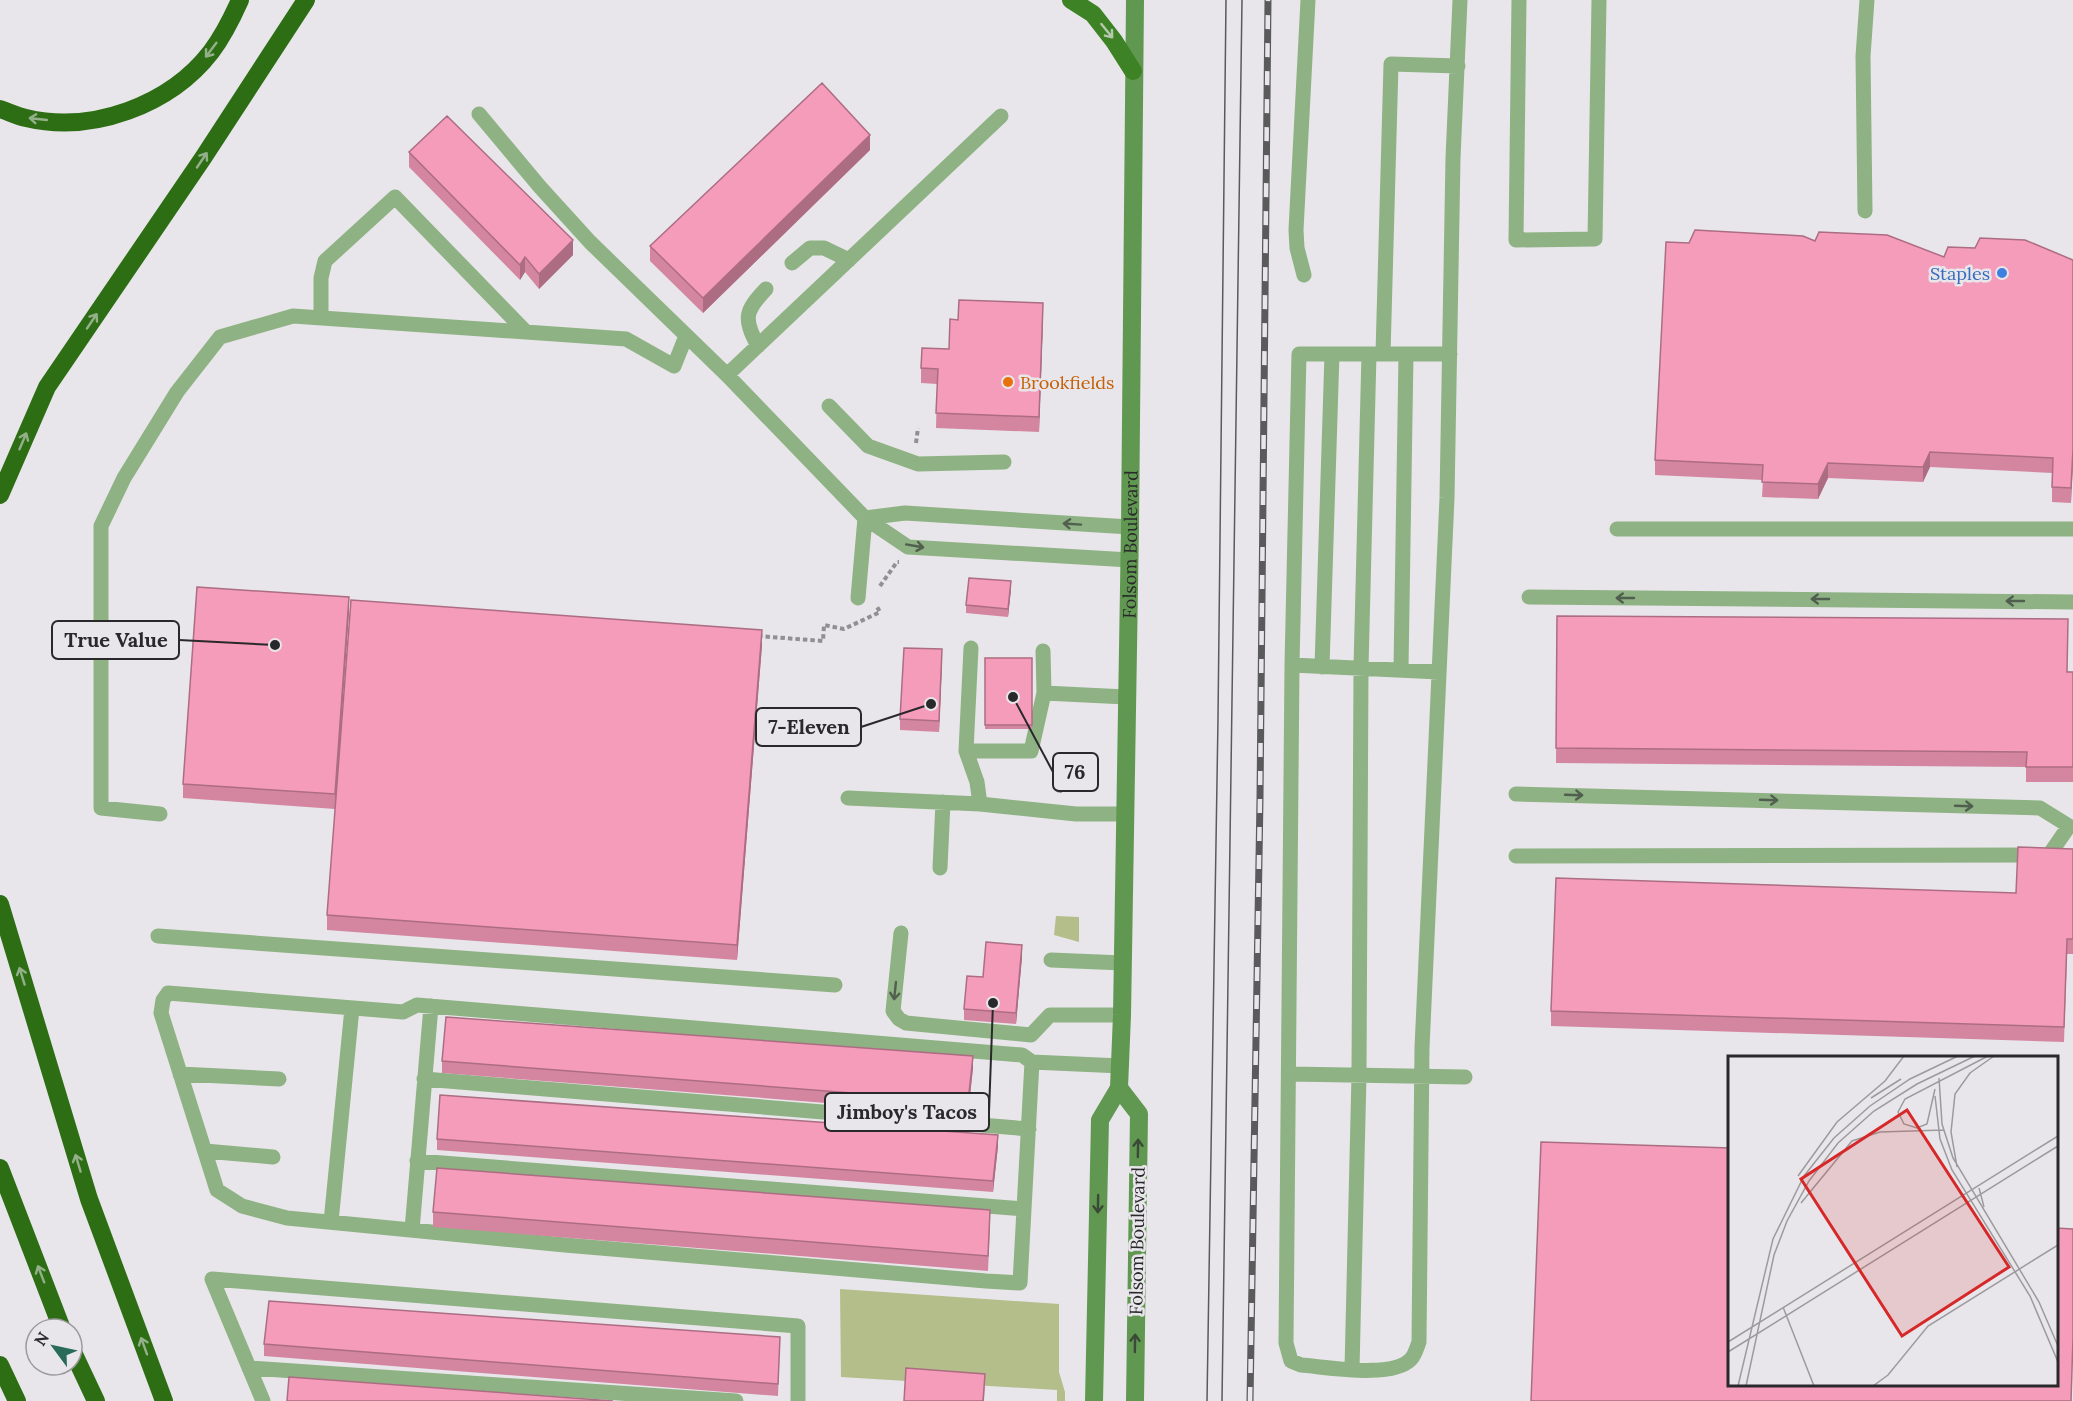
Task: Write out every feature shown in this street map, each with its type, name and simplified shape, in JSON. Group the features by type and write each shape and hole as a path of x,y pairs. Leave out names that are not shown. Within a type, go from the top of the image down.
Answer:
{"highway":[{"path":"0,109 27,118 64,122 115,115 139,106 162,94 193,71 211,52 232,20 240,0"},
{"path":"0,495 47,387 203,158 306,0"},
{"path":"0,904 89,1199 164,1401"},
{"path":"0,1168 57,1317"},
{"path":"0,1365 17,1401"},
{"path":"84,1376 96,1401"}],"main road":[{"path":"1071,0 1093,14 1114,41 1133,72"},
{"name":"Folsom Boulevard","path":"1094,1401 1100,1120 1119,1088 1122,1016 1130,560 1135,0"},
{"name":"Folsom Boulevard","path":"1119,1088 1139,1114 1135,1401"}],"lane":[{"path":"1304,275 1297,248 1296,230 1308,0"},
{"path":"1450,354 1299,354 1292,665 1286,1343 1291,1361 1301,1365 1378,1371 1399,1367 1412,1358 1419,1342 1422,1076 1447,498 1450,354 1453,158 1460,0"},
{"path":"1519,0 1516,240 1596,239 1599,0"},
{"path":"1865,211 1863,56 1867,0"},
{"path":"1352,1369 1359,1075 1361,667 1391,64 1458,66"},
{"path":"479,114 590,242 727,375 865,518 908,547 1130,560"},
{"path":"727,375 1001,116"},
{"path":"321,318 321,278 325,261 395,197 526,332"},
{"path":"792,263 810,248 824,248 849,260"},
{"path":"758,346 751,333 748,319 750,305 766,289"},
{"path":"160,814 101,808 101,526 124,478 177,392 220,337 293,316 626,339 674,366 686,336"},
{"path":"1322,667 1332,354"},
{"path":"1401,669 1406,354"},
{"path":"829,406 868,446 918,464 1004,462"},
{"path":"865,518 905,513 1130,526"},
{"path":"858,598 865,518"},
{"path":"1617,529 2073,529"},
{"path":"1529,597 2073,602"},
{"path":"971,648 966,751 977,782 980,804"},
{"path":"966,751 1030,751 1044,693 1043,651"},
{"path":"1292,665 1439,672"},
{"path":"1044,693 1126,697"},
{"path":"1516,794 2040,808 2069,826 2049,855 1516,855"},
{"path":"848,798 980,804 1076,814 1125,814"},
{"path":"940,868 943,802"},
{"path":"900,933 893,1011 899,1019 906,1023 1031,1035 1050,1016 1122,1016"},
{"path":"158,936 835,985"},
{"path":"1051,960 1123,963"},
{"path":"1032,1062 1020,1283 577,1246 286,1218 242,1206 217,1190 160,1013 163,1000 168,993 403,1012 417,1005 1022,1055 1032,1062 1120,1066"},
{"path":"412,1230 430,1006"},
{"path":"331,1222 352,1008"},
{"path":"180,1074 279,1079"},
{"path":"1290,1074 1465,1077"},
{"path":"424,1079 1029,1129"},
{"path":"205,1152 273,1157"},
{"path":"417,1161 1024,1209"},
{"path":"263,1401 212,1279 798,1326 798,1401"},
{"path":"249,1368 736,1401"}],"path":[{"path":"878,593 881,583 897,562 909,563"},
{"path":"753,636 823,641 824,625 844,629 879,612 875,604"}],"green space":[{"path":"1056,916 1079,917 1079,942 1054,935"},
{"path":"840,1289 1059,1304 1059,1372 1065,1392 1065,1401 1057,1401 1057,1390 841,1377"}],"building":[{"path":"822,83 870,135 703,298 650,246"},
{"path":"447,116 573,240 539,274 525,257 520,265 409,152"},
{"path":"1695,230 1803,236 1815,241 1819,232 1887,235 1944,257 1948,247 1975,248 1980,238 2025,240 2073,260 2071,488 2052,487 2053,458 1930,452 1923,467 1828,463 1818,484 1762,482 1763,465 1655,460 1666,242 1689,243"},
{"path":"959,300 1043,303 1039,417 936,413 938,369 921,368 922,348 949,349 950,319 958,320"},
{"path":"969,578 1011,581 1008,609 966,605"},
{"path":"197,587 349,597 335,794 183,784"},
{"path":"351,600 762,630 737,945 327,915"},
{"path":"1557,616 2068,619 2067,672 2073,672 2073,767 2026,767 2027,752 1556,748"},
{"path":"904,648 942,649 939,721 900,719"},
{"path":"985,658 1032,658 1032,725 985,725"},
{"path":"2018,847 2073,849 2073,939 2067,939 2064,1027 1551,1011 1556,878 2016,893"},
{"path":"986,942 1022,945 1016,1013 964,1009 967,976 983,977"},
{"path":"446,1017 973,1056 968,1102 442,1061"},
{"path":"440,1095 998,1135 993,1181 437,1139"},
{"path":"1541,1142 1728,1148 1728,1386 2058,1386 2058,1228 2073,1229 2071,1401 1531,1401"},
{"path":"437,1168 990,1210 988,1256 433,1212"},
{"path":"269,1301 780,1337 778,1384 264,1344"},
{"path":"906,1368 985,1374 983,1401 904,1401"},
{"path":"289,1377 613,1401 287,1401"}],"tram line":[{"path":"1207,1401 1226,0"},
{"path":"1222,1401 1242,0"}],"railway":[{"path":"1250,1401 1260,798 1268,0"}],"place":[{"name":"Staples","path":"2002,273"},
{"name":"Brookfields","path":"1008,382"},
{"name":"True Value","path":"275,645"},
{"name":"76","path":"1013,697"},
{"name":"7-Eleven","path":"931,704"},
{"name":"Jimboy's Tacos","path":"993,1003"}]}
